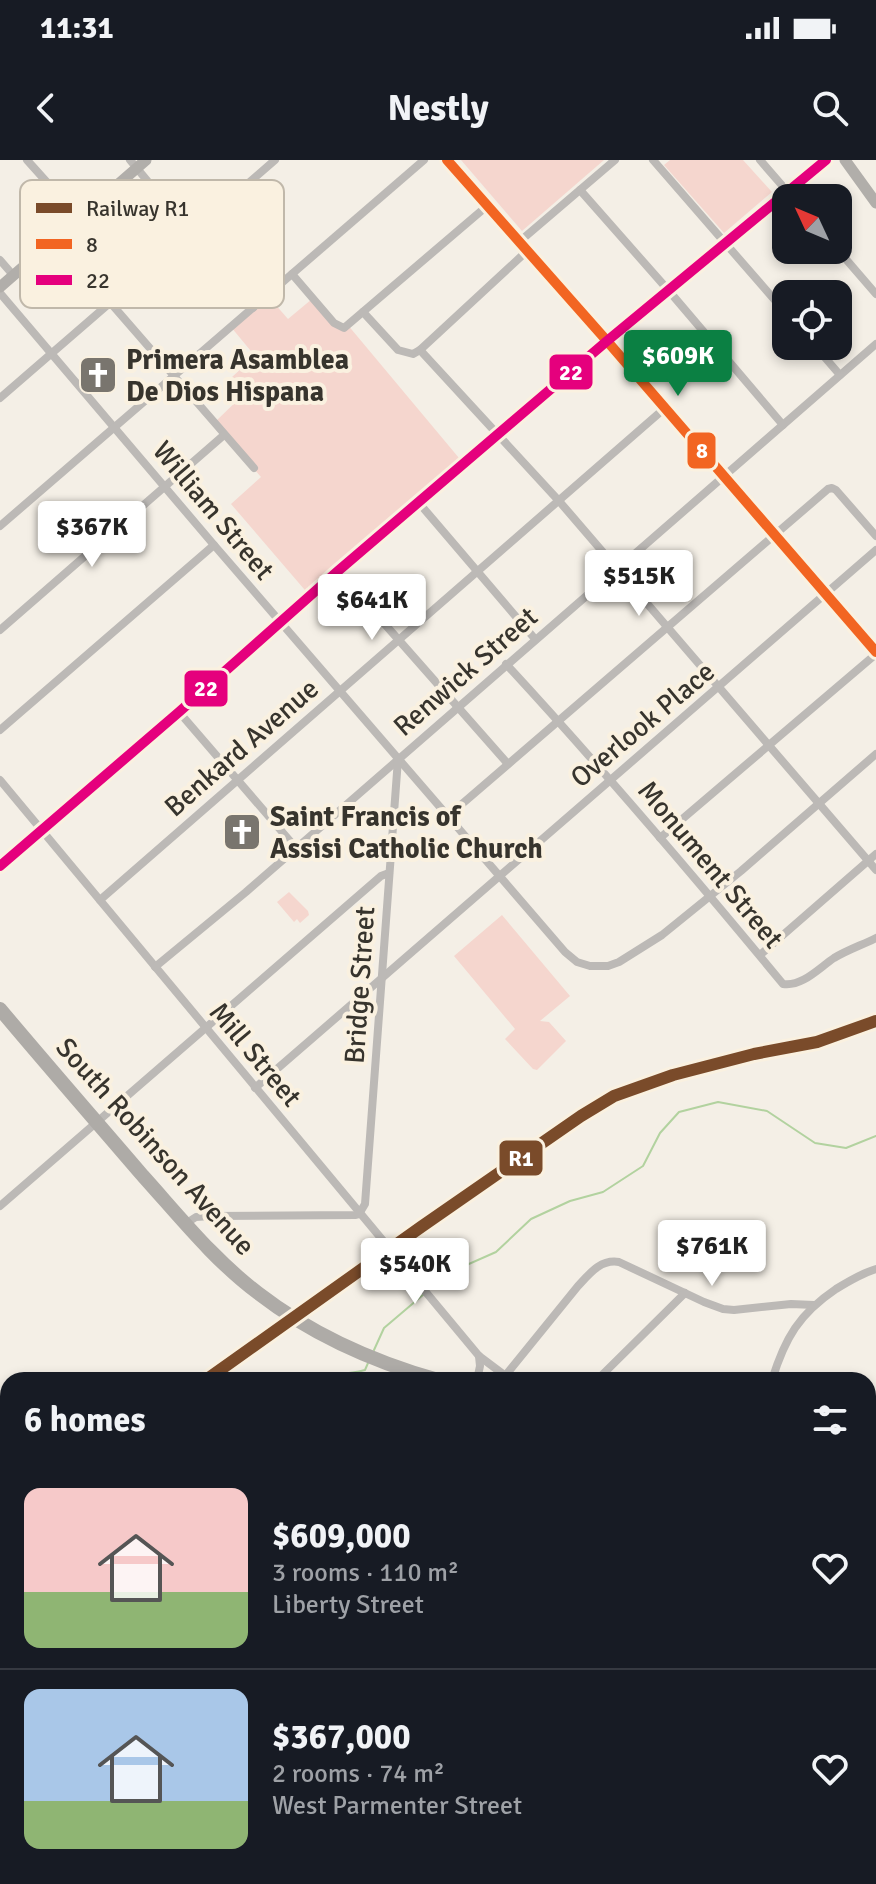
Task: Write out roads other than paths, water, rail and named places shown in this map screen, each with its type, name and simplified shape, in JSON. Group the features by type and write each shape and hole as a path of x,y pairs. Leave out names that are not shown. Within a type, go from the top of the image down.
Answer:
{"highway":[{"name":"South Robinson Avenue","path":"0,1009 223,1264 261,1296 314,1330 365,1355 413,1372"}],"street":[{"path":"27,160 45,180"},
{"path":"252,180 275,160"},
{"path":"284,281 424,160"},
{"path":"447,160 876,653 660,838"},
{"path":"519,242 615,160"},
{"path":"760,160 781,184"},
{"path":"801,184 826,160"},
{"path":"845,160 876,203"},
{"path":"657,161 772,297"},
{"path":"120,180 138,163 151,180"},
{"path":"580,190 783,425"},
{"path":"292,274 334,323 344,328 487,206"},
{"path":"0,866 607,341 772,209"},
{"path":"363,312 398,350 413,354 527,251"},
{"path":"0,260 13,275"},
{"path":"850,264 876,294"},
{"path":"0,287 20,269"},
{"name":"William Street","path":"0,293 339,690 565,952 577,962 596,967 619,962 662,935 876,754"},
{"path":"0,398 104,308"},
{"path":"114,308 254,468"},
{"path":"0,526 253,308"},
{"name":"Renwick Street","path":"155,967 212,921 876,344"},
{"path":"420,350 559,501 769,746 872,858 876,870"},
{"path":"827,360 840,375"},
{"name":"Benkard Avenue","path":"100,900 665,408"},
{"path":"0,630 224,435"},
{"path":"448,816 828,489 836,490 876,536"},
{"path":"419,503 535,639"},
{"path":"0,730 214,545"},
{"name":"Overlook Place","path":"255,1088 876,550"},
{"path":"338,571 508,764"},
{"name":"Monument Street","path":"506,664 559,721 786,985 800,982 835,958 876,938"},
{"path":"179,712 296,848"},
{"name":"Bridge Street","path":"359,1214 365,1204 398,758"},
{"name":"Mill Street","path":"0,780 359,1214 479,1356 500,1372"},
{"path":"760,955 872,858"},
{"path":"0,1206 381,876 389,873"},
{"path":"185,1224 196,1217 211,1216 359,1214"},
{"path":"513,1372 590,1273 607,1261 613,1260 714,1306 734,1310 791,1304 814,1305"},
{"path":"775,1372 788,1338 814,1305 849,1281 876,1269"},
{"path":"605,1372 685,1293"},
{"path":"479,1356 479,1372"}],"waterway":[{"path":"429,1289 444,1275 496,1252 531,1219 570,1201 603,1192 643,1166 660,1133 679,1112 718,1102 767,1111 815,1143 846,1148 876,1136"},
{"path":"374,1350 384,1328 424,1294"},
{"path":"356,1372 365,1370 368,1363"}],"rail line":[{"name":"R1","path":"217,1372 421,1227 614,1096 673,1075 817,1042 876,1021"}],"place":[{"name":"Primera Asamblea De Dios Hispana","path":"98,375"},
{"name":"Saint Francis of Assisi Catholic Church","path":"242,832"}]}
